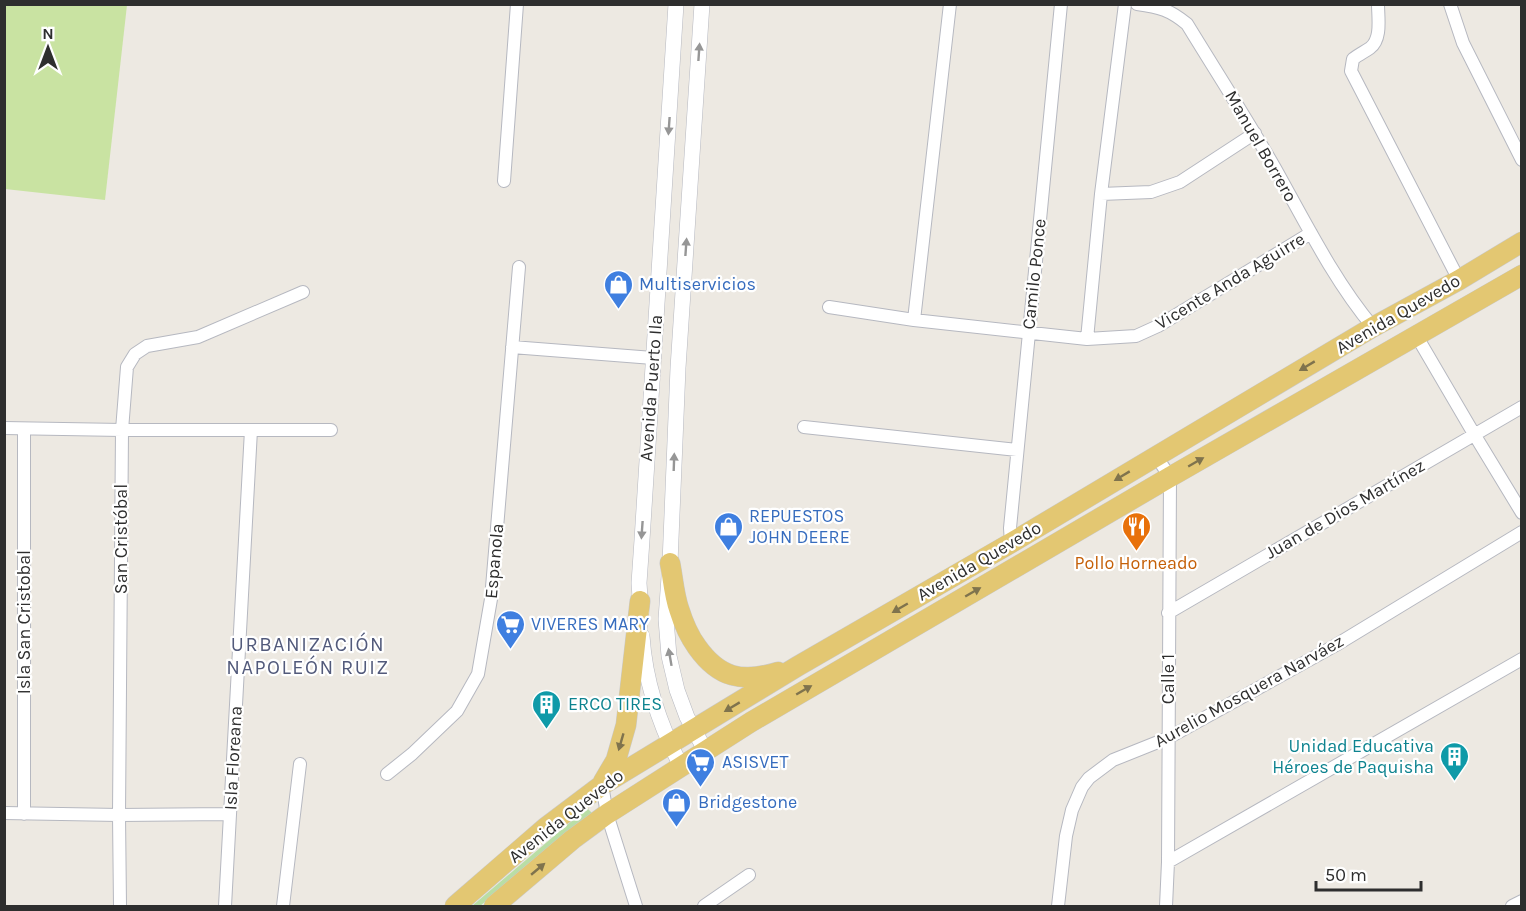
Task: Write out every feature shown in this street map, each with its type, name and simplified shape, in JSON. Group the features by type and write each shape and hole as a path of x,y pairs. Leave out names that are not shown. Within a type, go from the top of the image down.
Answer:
{"main road":[{"name":"Avenida Quevedo","path":"455,906 545,828 602,784 798,666 1011,543 1373,327 1460,280 1521,242"},
{"name":"Avenida Quevedo","path":"494,906 573,839 705,750 914,626 1521,275"},
{"path":"670,563 679,609 690,637 707,660 719,670 748,678 765,676 798,666"},
{"path":"602,784 616,760 626,725 640,601"}],"street":[{"path":"504,181 517,4"},
{"name":"Avenida Puerto Ila","path":"676,4 640,601 644,662 669,744 681,766"},
{"name":"Avenida Puerto Ila","path":"702,4 678,368 666,619 669,656 677,690 693,730 705,750"},
{"path":"914,320 950,4"},
{"name":"Camilo Ponce","path":"1011,543 1010,528 1017,450 1060,4"},
{"path":"1087,339 1101,194 1125,4"},
{"name":"Manuel Borrero","path":"1137,4 1166,10 1187,24 1255,133 1355,306 1373,327"},
{"path":"1378,4 1378,29 1374,43 1353,59 1351,71 1460,280"},
{"path":"1450,4 1463,43 1521,160"},
{"path":"1101,194 1151,192 1180,182 1255,133"},
{"name":"Vicente Anda Aguirre","path":"829,307 914,320 1087,339 1136,336 1158,327 1311,232"},
{"name":"Espanola","path":"387,774 412,754 457,711 478,674 491,599 519,267"},
{"name":"San Cristóbal","path":"120,906 122,430 127,367 135,354 147,346 198,337 303,292"},
{"path":"1416,335 1521,513"},
{"path":"512,347 653,358"},
{"name":"Juan de Dios Martínez","path":"1168,612 1521,406"},
{"path":"804,427 1017,450"},
{"path":"4,428 331,430"},
{"name":"Isla San Cristobal","path":"24,429 24,814"},
{"name":"Isla Floreana","path":"225,906 251,430"},
{"path":"1156,456 1170,477"},
{"name":"Calle 1","path":"1166,906 1170,477"},
{"name":"Aurelio Mosquera Narváez","path":"1058,906 1066,836 1072,810 1082,787 1089,778 1113,760 1168,738 1336,645 1521,532"},
{"path":"1168,862 1521,659"},
{"path":"283,906 300,764"},
{"path":"602,784 607,814 636,906"},
{"path":"4,813 230,814"},
{"path":"704,906 748,875"},
{"path":"1512,906 1521,901"}],"green space":[{"path":"5,4 127,5 105,200 5,189"},
{"path":"587,808 593,814 480,906 472,906"}],"place":[{"name":"Multiservicios","path":"618,310"},
{"name":"REPUESTOS JOHN DEERE","path":"728,552"},
{"name":"Pollo Horneado","path":"1136,552"},
{"name":"VIVERES MARY","path":"510,650"},
{"name":"ERCO TIRES","path":"547,730"},
{"name":"Unidad Educativa Héroes de Paquisha","path":"1455,782"},
{"name":"ASISVET","path":"701,788"},
{"name":"Bridgestone","path":"677,828"}],"district":[{"name":"URBANIZACIÓN NAPOLEÓN RUIZ","path":"308,656"}]}
